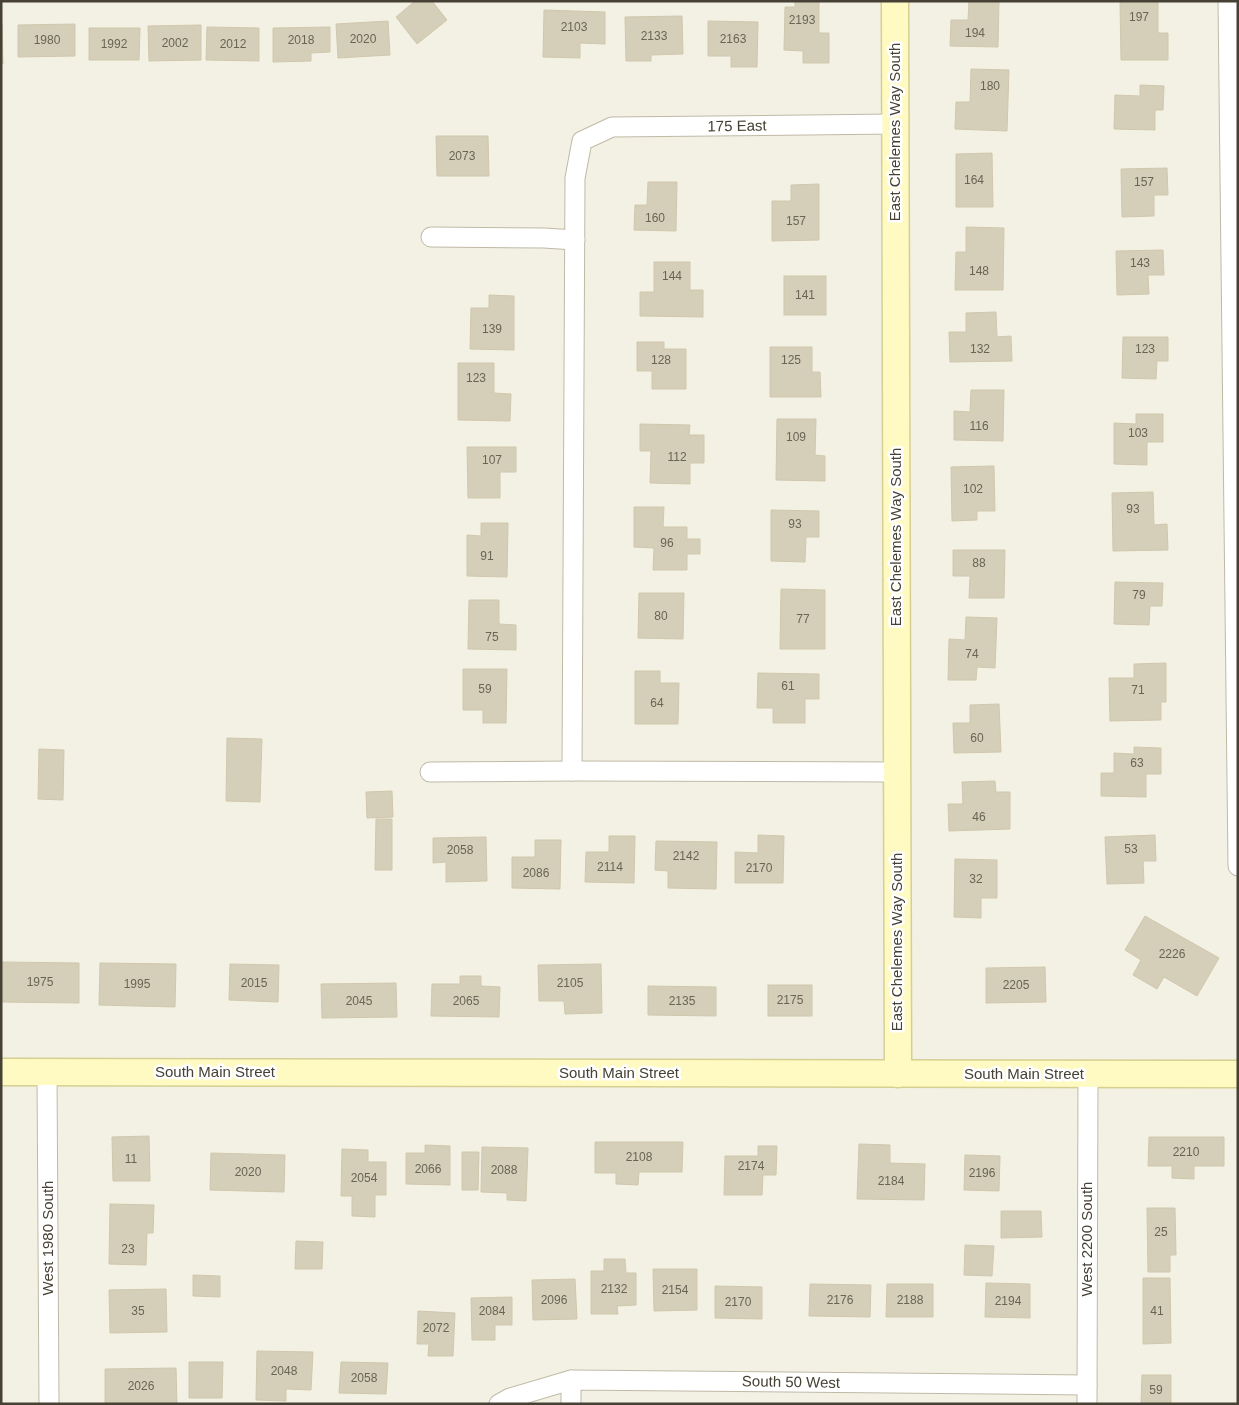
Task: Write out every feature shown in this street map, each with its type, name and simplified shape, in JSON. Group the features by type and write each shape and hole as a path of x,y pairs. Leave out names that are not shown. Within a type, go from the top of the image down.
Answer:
{"street":[{"name":"East Chelemes Way South","path":"895,1 898,1074"},
{"path":"1228,1 1237,866"},
{"name":"175 East","path":"575,240 575,178 582,141 612,127 895,124"},
{"path":"431,237 575,240 572,771"},
{"path":"430,772 897,772"},
{"name":"South Main Street","path":"1,1072 1238,1074"},
{"name":"West 1980 South","path":"47,1072 49,1404"},
{"name":"West 2200 South","path":"1087,1395 1088,1074"},
{"path":"572,1380 572,1404"},
{"name":"South 50 West","path":"499,1404 510,1398 572,1380 1087,1395"}],"building":[{"path":"415,1 432,1 447,20 417,44 396,17"},
{"path":"795,1 819,1 819,33 829,33 829,63 803,63 803,51 784,50 785,7 795,7"},
{"path":"969,1 999,1 998,47 950,46 951,20 968,20"},
{"path":"1120,1 1158,1 1158,33 1168,33 1168,60 1121,60"},
{"path":"544,10 605,12 605,44 580,43 580,58 543,57"},
{"path":"682,16 683,54 651,55 651,61 626,61 625,17"},
{"path":"388,21 390,55 338,58 336,24"},
{"path":"708,21 758,22 757,67 731,67 731,56 708,56"},
{"path":"2,23 3,64 1,64"},
{"path":"75,24 75,56 18,57 18,25"},
{"path":"201,25 201,60 149,61 148,26"},
{"path":"207,27 259,28 259,61 206,60"},
{"path":"330,27 330,52 311,53 311,61 273,62 273,28"},
{"path":"89,28 140,28 139,60 89,60"},
{"path":"971,69 1009,70 1007,131 955,129 956,102 970,102"},
{"path":"1140,85 1164,86 1163,110 1155,110 1155,130 1114,129 1115,95 1140,96"},
{"path":"436,136 488,136 489,176 437,176"},
{"path":"992,153 993,207 956,207 956,154"},
{"path":"1167,168 1168,195 1154,195 1154,216 1122,217 1121,169"},
{"path":"648,182 677,182 676,231 634,230 635,205 647,205"},
{"path":"819,184 819,240 772,241 772,201 791,201 791,185"},
{"path":"966,227 1004,228 1003,290 955,290 956,252 966,252"},
{"path":"1163,250 1164,275 1148,275 1149,294 1117,295 1116,251"},
{"path":"654,262 690,262 690,290 703,290 703,317 640,316 640,292 654,292"},
{"path":"784,276 826,276 826,315 784,315"},
{"path":"489,295 514,296 514,350 470,349 471,308 489,308"},
{"path":"996,312 997,337 1011,336 1012,361 950,362 949,332 966,332 966,313"},
{"path":"1123,337 1168,337 1168,361 1157,361 1156,379 1122,378"},
{"path":"637,342 664,342 664,349 686,349 686,389 652,389 652,371 637,371"},
{"path":"770,347 812,347 812,372 820,372 821,397 770,397"},
{"path":"458,363 494,363 494,393 511,394 510,421 458,420"},
{"path":"971,390 1004,390 1003,441 954,440 954,411 970,412"},
{"path":"1136,414 1163,414 1163,442 1147,442 1147,465 1114,464 1114,423 1136,424"},
{"path":"777,419 816,419 815,455 825,456 825,481 776,480"},
{"path":"640,424 690,425 689,435 704,435 704,463 690,463 690,484 650,483 651,451 640,451"},
{"path":"467,447 516,447 516,472 500,472 500,498 468,498"},
{"path":"994,466 995,511 977,511 977,520 952,521 951,467"},
{"path":"1153,492 1154,525 1167,524 1168,550 1113,551 1112,493"},
{"path":"634,507 664,507 663,527 687,527 687,539 700,539 700,554 687,554 687,570 653,570 654,548 634,547"},
{"path":"771,510 819,511 819,537 806,537 805,562 771,561"},
{"path":"481,523 508,523 507,577 467,576 467,535 481,536"},
{"path":"953,550 1005,550 1004,598 969,598 970,576 953,576"},
{"path":"1115,582 1163,583 1162,606 1150,606 1149,625 1114,624"},
{"path":"781,589 825,590 825,649 780,649"},
{"path":"639,593 684,593 683,639 638,638"},
{"path":"469,600 499,600 499,624 516,625 516,650 468,649"},
{"path":"966,617 997,618 995,668 977,667 976,680 948,680 949,639 965,640"},
{"path":"1166,663 1166,702 1161,702 1161,720 1110,721 1109,678 1134,678 1134,664"},
{"path":"463,669 507,669 506,723 483,723 483,710 463,710"},
{"path":"635,671 660,671 660,683 679,683 678,724 635,724"},
{"path":"758,673 819,674 819,699 805,699 805,723 773,723 773,708 757,708"},
{"path":"999,704 1001,752 954,753 953,723 970,723 970,705"},
{"path":"227,738 262,739 260,802 226,801"},
{"path":"1134,747 1161,748 1161,774 1146,774 1146,797 1101,796 1101,773 1114,773 1114,753 1134,754"},
{"path":"39,749 64,750 63,800 38,799"},
{"path":"995,781 996,792 1010,792 1010,829 949,831 948,804 963,804 962,782"},
{"path":"392,791 393,817 367,818 366,792"},
{"path":"376,819 392,819 392,870 375,870"},
{"path":"758,835 784,836 783,883 735,883 735,852 758,853"},
{"path":"1155,835 1156,861 1143,861 1144,883 1107,884 1105,837"},
{"path":"609,836 635,836 634,883 585,882 586,852 609,852"},
{"path":"486,837 487,881 446,882 446,862 433,863 433,838"},
{"path":"535,840 561,840 560,889 512,888 512,857 535,857"},
{"path":"656,841 717,842 716,889 668,888 668,871 655,870"},
{"path":"955,859 997,860 997,898 981,898 981,918 954,917"},
{"path":"1145,916 1219,958 1197,996 1164,977 1157,989 1133,975 1141,960 1125,950"},
{"path":"1,962 79,963 79,1003 1,1002"},
{"path":"100,963 176,964 175,1007 99,1005"},
{"path":"230,964 279,965 278,1002 229,1000"},
{"path":"601,964 602,1013 565,1014 564,1001 539,1001 538,965"},
{"path":"1045,967 1046,1002 986,1003 986,968"},
{"path":"460,976 481,976 481,986 500,987 499,1017 431,1016 432,984 460,984"},
{"path":"396,983 397,1017 322,1018 321,984"},
{"path":"768,985 812,985 812,1016 768,1016"},
{"path":"648,986 716,987 716,1016 648,1015"},
{"path":"149,1136 150,1181 113,1181 112,1137"},
{"path":"1149,1137 1224,1137 1224,1166 1194,1166 1194,1179 1172,1178 1172,1166 1148,1166"},
{"path":"595,1142 683,1142 682,1172 639,1172 638,1185 616,1184 616,1173 595,1173"},
{"path":"859,1144 890,1145 890,1163 925,1164 924,1200 857,1199"},
{"path":"425,1145 450,1146 450,1185 406,1184 406,1153 425,1153"},
{"path":"758,1146 777,1146 776,1175 763,1175 762,1195 724,1195 725,1156 758,1156"},
{"path":"482,1147 528,1148 526,1201 507,1200 507,1193 481,1192"},
{"path":"342,1149 368,1150 368,1162 386,1162 386,1195 375,1195 375,1217 352,1216 352,1196 341,1196"},
{"path":"462,1152 479,1152 478,1190 462,1190"},
{"path":"211,1153 285,1155 284,1192 210,1190"},
{"path":"965,1155 1000,1156 999,1191 964,1190"},
{"path":"110,1204 154,1205 153,1233 147,1233 146,1265 109,1264"},
{"path":"1147,1208 1175,1208 1176,1255 1170,1255 1170,1272 1148,1272"},
{"path":"1001,1211 1041,1211 1042,1237 1001,1238"},
{"path":"296,1241 323,1242 322,1269 295,1269"},
{"path":"965,1245 994,1246 992,1276 964,1275"},
{"path":"604,1259 625,1259 626,1273 636,1273 636,1305 617,1306 618,1314 591,1314 591,1271 604,1271"},
{"path":"653,1269 697,1269 697,1310 654,1311"},
{"path":"193,1275 220,1276 220,1297 193,1296"},
{"path":"1143,1278 1170,1278 1171,1343 1143,1344"},
{"path":"575,1279 577,1319 533,1320 532,1280"},
{"path":"986,1283 1030,1284 1030,1318 985,1317"},
{"path":"810,1284 871,1285 870,1317 809,1316"},
{"path":"887,1284 933,1284 933,1317 886,1317"},
{"path":"715,1286 762,1287 762,1319 715,1318"},
{"path":"166,1289 167,1332 110,1333 109,1290"},
{"path":"512,1297 512,1325 495,1325 495,1340 472,1340 471,1298"},
{"path":"418,1311 455,1313 453,1356 428,1356 429,1344 417,1344"},
{"path":"257,1351 313,1352 311,1390 286,1389 286,1401 256,1400"},
{"path":"189,1362 223,1362 222,1398 189,1398"},
{"path":"341,1362 388,1363 386,1394 339,1393"},
{"path":"176,1368 177,1404 105,1404 105,1369"},
{"path":"1142,1375 1171,1375 1171,1404 1141,1404"}]}
